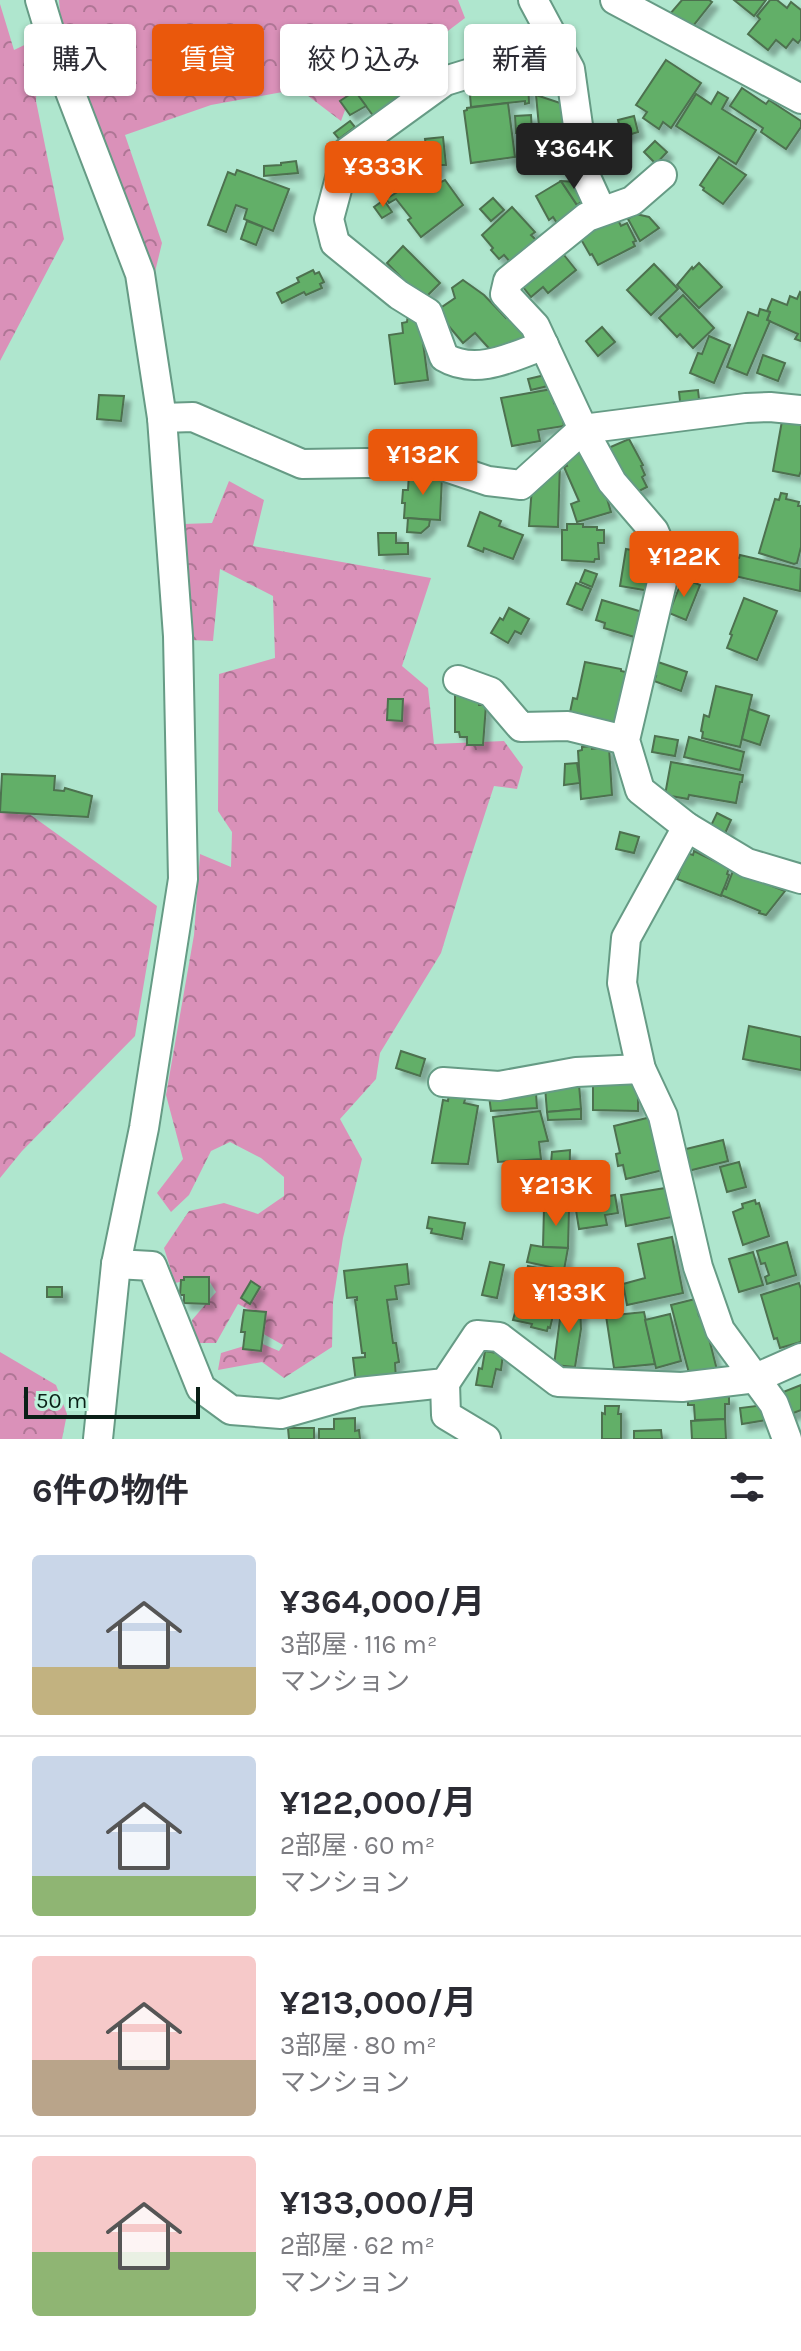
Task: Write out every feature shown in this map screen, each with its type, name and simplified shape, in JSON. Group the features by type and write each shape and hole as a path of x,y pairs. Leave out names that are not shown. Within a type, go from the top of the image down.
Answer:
{"street":[{"path":"40,0 59,63 140,274 162,418 178,636 183,879 144,1128 116,1264 98,1439"},
{"path":"533,0 546,24"},
{"path":"615,0 801,99"},
{"path":"464,75 445,81 347,152 329,219 335,243 399,295 428,313 444,357 458,366 493,364 544,345"},
{"path":"574,96 585,175 601,210"},
{"path":"662,175 632,201 587,217 508,281 505,294 535,326 583,429 612,482 654,531 667,561 625,740 640,790 687,827 747,863 801,879"},
{"path":"162,418 193,417 302,464 431,462 488,481 521,485 583,429 746,408 801,410"},
{"path":"458,680 491,692 521,727 568,726 625,740"},
{"path":"687,827 626,938 622,983 641,1069 663,1116 698,1267 720,1330 774,1404 787,1439"},
{"path":"443,1082 499,1086 576,1072 641,1069"},
{"path":"116,1264 152,1266 201,1388 231,1410 281,1414 359,1392 445,1383"},
{"path":"486,1439 446,1415 445,1383 477,1335 499,1337 558,1382 682,1387 756,1378 801,1358"}],"green space":[{"path":"59,0 458,0 465,18 448,31 448,24 280,24 280,92 264,95 264,24 152,24 152,96 260,96 211,105 125,135 162,243 154,276 87,96 136,96 136,24 61,24"},
{"path":"0,4 14,50 24,45 24,96 36,96 64,239 0,361"},
{"path":"308,96 350,96 341,121"},
{"path":"229,481 264,500 253,546 431,578 402,666 428,688 434,744 504,741 523,767 517,789 494,786 441,953 380,1053 376,1079 340,1119 362,1159 343,1238 333,1302 332,1347 284,1378 262,1362 218,1370 221,1353 258,1342 279,1351 283,1345 260,1332 263,1317 238,1304 216,1343 195,1343 192,1320 216,1292 206,1276 175,1283 164,1248 189,1211 224,1203 258,1214 284,1196 284,1177 261,1158 230,1142 211,1151 189,1195 171,1212 157,1193 183,1159 166,1095 194,935 200,854 231,867 232,832 218,811 219,674 275,658 273,596 220,569 213,641 191,640 184,524 212,523"},
{"path":"0,805 28,813 157,906 135,1036 22,1151 0,1178"},
{"path":"0,1352 56,1385 67,1414 62,1439 0,1439"}],"building":[{"path":"682,0 712,2 689,31 669,15"},
{"path":"734,0 766,0 754,16"},
{"path":"770,0 777,0 787,8 791,2 801,10 801,39 798,43 793,39 786,48 776,40 768,50 748,34"},
{"path":"666,60 701,83 671,128 663,122 659,129 643,118 647,112 636,105"},
{"path":"742,88 766,104 769,100 801,121 801,127 786,149 761,132 763,128 730,106"},
{"path":"718,92 728,98 722,109 756,130 736,164 676,126 696,94 711,104"},
{"path":"348,96 359,96 366,106 350,115 340,101"},
{"path":"358,96 407,96 411,101 377,121"},
{"path":"470,96 529,96 529,103 525,104 525,101 471,107"},
{"path":"536,96 567,102 573,159 555,161 554,154 550,154 551,136 540,137"},
{"path":"508,103 515,157 471,163 464,111 467,108"},
{"path":"531,115 532,132 516,133 515,116"},
{"path":"634,116 638,132 622,137 618,120"},
{"path":"350,121 355,127 339,139 334,133"},
{"path":"443,137 446,165 437,165 438,172 422,174 420,155 427,154 425,139"},
{"path":"655,141 667,152 656,164 644,152"},
{"path":"719,157 746,175 723,204 700,185"},
{"path":"296,161 298,173 264,176 264,166"},
{"path":"237,170 289,189 273,231 244,219 247,209 236,205 226,232 208,225 228,172 235,175"},
{"path":"422,177 427,183 435,178 439,183 445,180 463,205 421,237 396,199 389,203 386,199"},
{"path":"561,181 579,208 557,223 553,217 549,220 536,196"},
{"path":"561,181 578,182 585,199 577,205"},
{"path":"493,198 504,210 491,221 480,209"},
{"path":"384,200 392,212 382,218 374,207"},
{"path":"512,207 535,232 531,235 537,241 511,263 504,255 499,259 482,235"},
{"path":"636,214 649,217 659,228 640,241 628,219"},
{"path":"616,216 621,226 627,223 636,241 633,242 635,246 598,265 578,234"},
{"path":"247,221 263,227 256,245 241,239"},
{"path":"403,246 440,283 423,300 387,263"},
{"path":"560,250 576,270 548,293 543,287 531,297 519,282"},
{"path":"699,263 722,287 699,308 677,285"},
{"path":"654,264 678,289 651,315 627,290"},
{"path":"313,270 315,274 319,272 324,282 320,284 322,288 306,295 304,292 282,303 277,293 299,282 297,278"},
{"path":"463,280 484,295 506,318 511,315 532,342 496,356 475,333 463,343 436,311 455,298 452,288"},
{"path":"800,292 801,341 795,339 798,334 767,320 772,299 787,305 790,296 797,299"},
{"path":"683,295 714,328 693,348 659,318"},
{"path":"760,309 770,312 767,320 770,321 747,375 727,367 748,312 758,316"},
{"path":"408,314 420,320 428,380 395,384 389,335 403,333 402,323 407,322"},
{"path":"602,327 615,342 598,356 586,341"},
{"path":"709,336 730,345 714,383 690,373"},
{"path":"763,355 785,363 778,381 757,373"},
{"path":"545,375 548,386 531,390 528,379"},
{"path":"552,389 554,403 560,402 564,426 538,430 540,441 512,446 501,398"},
{"path":"698,390 700,408 681,410 679,392"},
{"path":"99,395 124,396 121,421 97,419"},
{"path":"782,421 801,424 799,476 773,471"},
{"path":"629,439 643,465 645,475 642,477 647,487 633,494 606,449"},
{"path":"584,448 611,512 577,522 571,504 579,501 564,467 567,466 563,457"},
{"path":"560,463 558,527 529,526 532,487 541,486 540,475"},
{"path":"409,473 442,476 440,520 404,518 403,490 408,490"},
{"path":"781,493 787,494 786,499 799,502 798,506 801,506 801,547 794,564 759,553 775,499 779,500"},
{"path":"480,512 501,521 499,526 523,535 513,559 484,548 483,552 468,546"},
{"path":"408,518 430,520 429,526 421,533 407,532"},
{"path":"567,524 583,524 583,527 604,530 604,543 598,543 599,559 594,562 562,560 562,530 567,530"},
{"path":"378,533 396,533 396,543 408,543 408,554 379,555"},
{"path":"677,537 724,549 721,563 674,551"},
{"path":"626,549 656,554 650,591 620,586"},
{"path":"740,555 801,569 800,591 735,576 736,558"},
{"path":"585,570 597,574 592,587 580,582"},
{"path":"683,578 700,585 686,620 669,613"},
{"path":"576,583 591,589 582,610 567,604"},
{"path":"744,598 777,611 757,660 727,648"},
{"path":"602,600 649,614 641,639 604,628 605,623 596,620"},
{"path":"509,608 529,619 521,634 515,631 508,643 491,633"},
{"path":"585,662 630,673 616,726 569,717 573,698 577,699"},
{"path":"658,662 687,672 681,691 654,681 656,676 651,675"},
{"path":"716,686 752,695 740,747 702,738 704,715 709,717"},
{"path":"455,695 471,695 479,698 479,705 486,705 483,745 467,745 467,737 460,737 459,732 455,732"},
{"path":"388,699 403,699 402,721 387,720"},
{"path":"749,709 769,716 760,745 742,739"},
{"path":"655,736 678,740 675,756 652,752"},
{"path":"689,737 744,752 740,770 684,757"},
{"path":"592,746 592,749 609,747 612,795 581,799 578,751 582,747"},
{"path":"671,762 743,775 736,803 689,795 688,799 665,795"},
{"path":"577,763 580,783 564,785 565,764"},
{"path":"2,774 55,776 54,790 64,791 65,788 92,796 88,817 0,812"},
{"path":"717,813 731,820 723,838 708,832"},
{"path":"620,832 639,837 634,853 616,849"},
{"path":"694,851 729,868 721,896 677,879 687,853 693,855"},
{"path":"733,871 785,891 766,915 759,913 721,895"},
{"path":"749,1026 801,1037 801,1070 743,1059"},
{"path":"401,1051 425,1059 420,1076 396,1068"},
{"path":"593,1083 638,1084 638,1111 593,1110"},
{"path":"579,1084 581,1109 547,1112 545,1087"},
{"path":"449,1093 466,1096 464,1103 478,1106 468,1164 432,1163 443,1100 448,1101"},
{"path":"536,1093 537,1108 491,1111 489,1096"},
{"path":"581,1109 581,1119 548,1120 547,1112"},
{"path":"540,1111 548,1141 539,1142 541,1159 498,1162 493,1117"},
{"path":"651,1117 663,1170 626,1179 623,1165 618,1166 616,1154 620,1153 614,1126"},
{"path":"723,1140 728,1161 688,1171 682,1150"},
{"path":"570,1150 569,1209 544,1208 546,1163 551,1163 552,1152"},
{"path":"739,1162 746,1187 727,1192 720,1167"},
{"path":"672,1187 677,1216 626,1226 621,1195"},
{"path":"603,1193 604,1197 615,1195 618,1213 605,1215 607,1225 579,1229 574,1198"},
{"path":"755,1200 756,1204 759,1203 769,1236 743,1245 733,1212 743,1208 742,1204"},
{"path":"544,1208 569,1209 568,1248 543,1247"},
{"path":"429,1217 465,1223 462,1239 431,1233 432,1229 427,1228"},
{"path":"672,1237 683,1293 627,1305 623,1284 645,1278 638,1244"},
{"path":"787,1242 796,1275 767,1284 765,1277 769,1275 757,1251"},
{"path":"531,1245 568,1248 564,1270 527,1262"},
{"path":"753,1252 763,1285 739,1292 729,1259"},
{"path":"490,1262 504,1265 497,1298 482,1295"},
{"path":"407,1264 409,1284 395,1286 397,1299 387,1300 399,1362 395,1363 396,1378 356,1383 353,1358 365,1357 365,1353 362,1353 357,1297 347,1298 344,1271"},
{"path":"528,1266 563,1273 547,1331 513,1320"},
{"path":"184,1277 209,1277 209,1304 184,1303 184,1295 180,1295"},
{"path":"251,1281 260,1287 250,1304 241,1298"},
{"path":"799,1283 801,1342 780,1348 777,1338 774,1339 761,1295"},
{"path":"47,1287 62,1287 62,1297 47,1297"},
{"path":"695,1299 699,1316 703,1315 717,1370 690,1377 671,1305"},
{"path":"580,1302 581,1329 575,1367 554,1365 562,1303"},
{"path":"244,1310 266,1312 261,1351 243,1349 245,1332 241,1332"},
{"path":"644,1312 655,1364 614,1368 606,1316"},
{"path":"670,1314 681,1361 656,1368 645,1320"},
{"path":"485,1351 503,1354 501,1370 496,1369 492,1387 476,1385"},
{"path":"801,1385 801,1410 786,1416 778,1394"},
{"path":"729,1396 729,1404 725,1404 725,1419 695,1420 694,1405 688,1405 688,1400 694,1398"},
{"path":"764,1405 766,1420 742,1424 740,1408"},
{"path":"605,1406 619,1406 621,1439 602,1439"},
{"path":"355,1418 355,1431 359,1430 360,1439 319,1439 319,1429 334,1429 334,1419"},
{"path":"725,1419 726,1439 692,1439 691,1421"},
{"path":"288,1428 314,1428 314,1439 289,1439"},
{"path":"661,1430 662,1439 634,1439 634,1431"}]}
